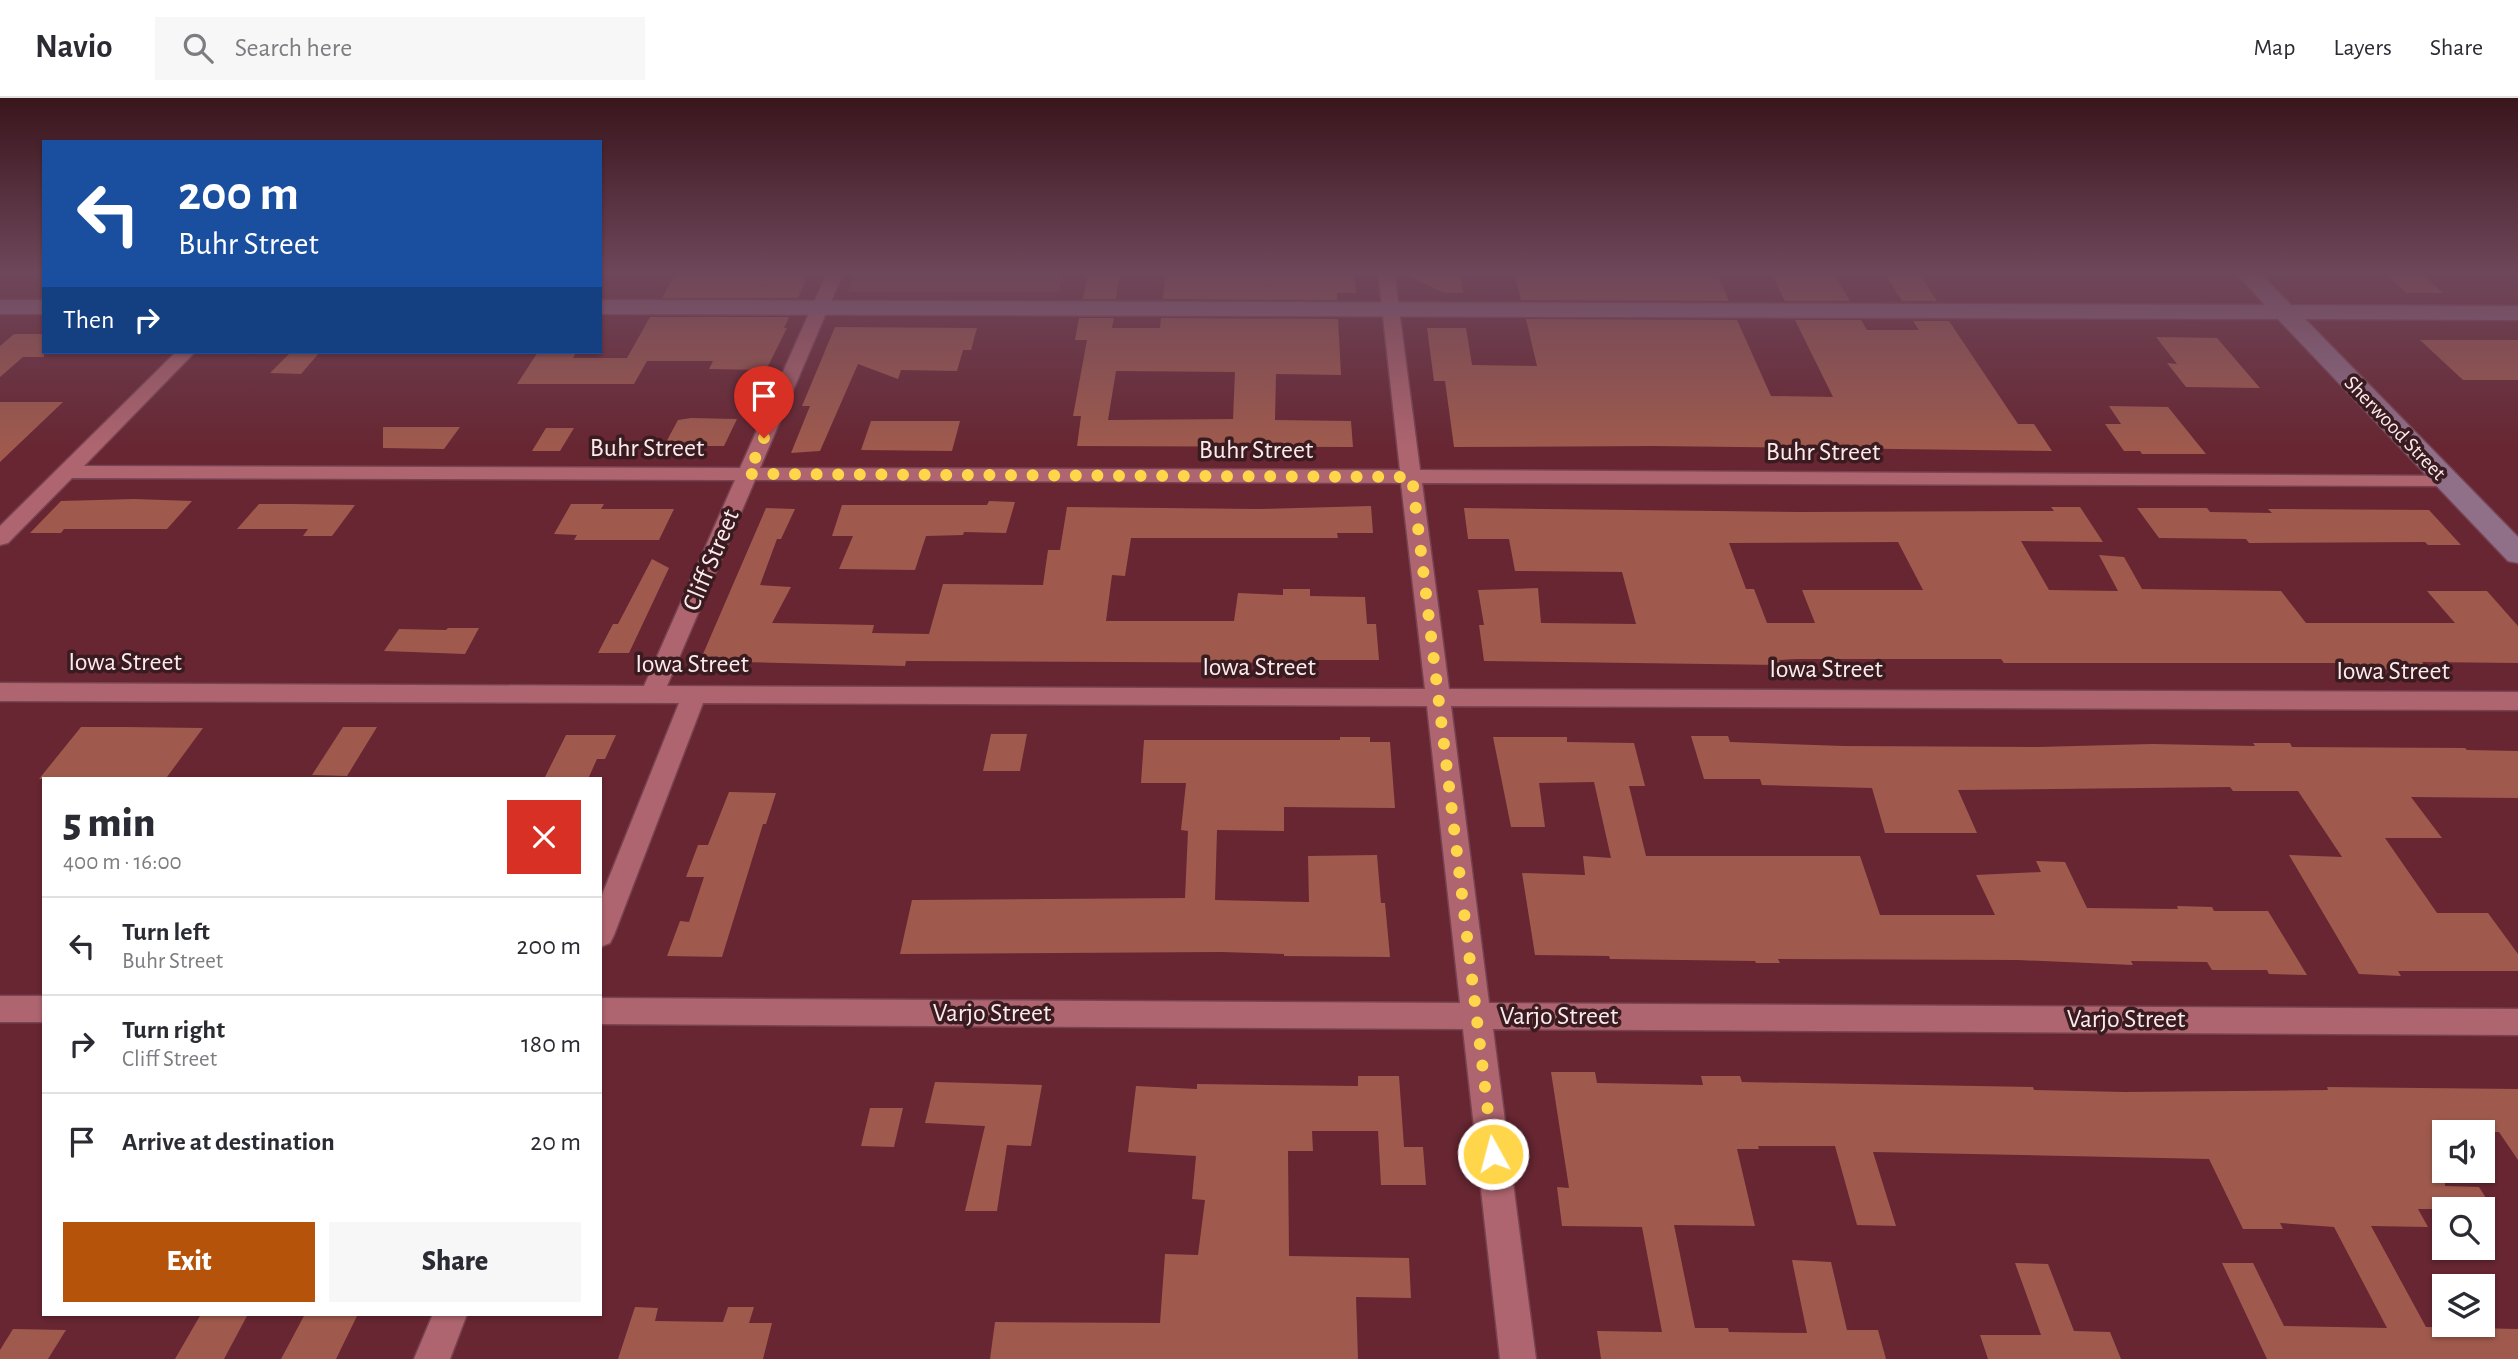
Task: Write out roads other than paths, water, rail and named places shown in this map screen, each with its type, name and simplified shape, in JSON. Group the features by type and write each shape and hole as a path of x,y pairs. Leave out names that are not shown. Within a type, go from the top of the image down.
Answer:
{"main road":[{"name":"Sherwood Street","path":"2302,330 2518,554"}],"street":[{"name":"Cliff Street","path":"652,694 811,330"},
{"path":"1393,330 1518,1359"},
{"path":"0,538 184,354"},
{"name":"Buhr Street","path":"65,472 2446,480"},
{"name":"Iowa Street","path":"0,692 2518,701"},
{"path":"602,929 695,694"},
{"path":"0,1009 42,1009"},
{"name":"Varjo Street","path":"602,1011 2518,1022"},
{"path":"432,1359 449,1316"}]}
